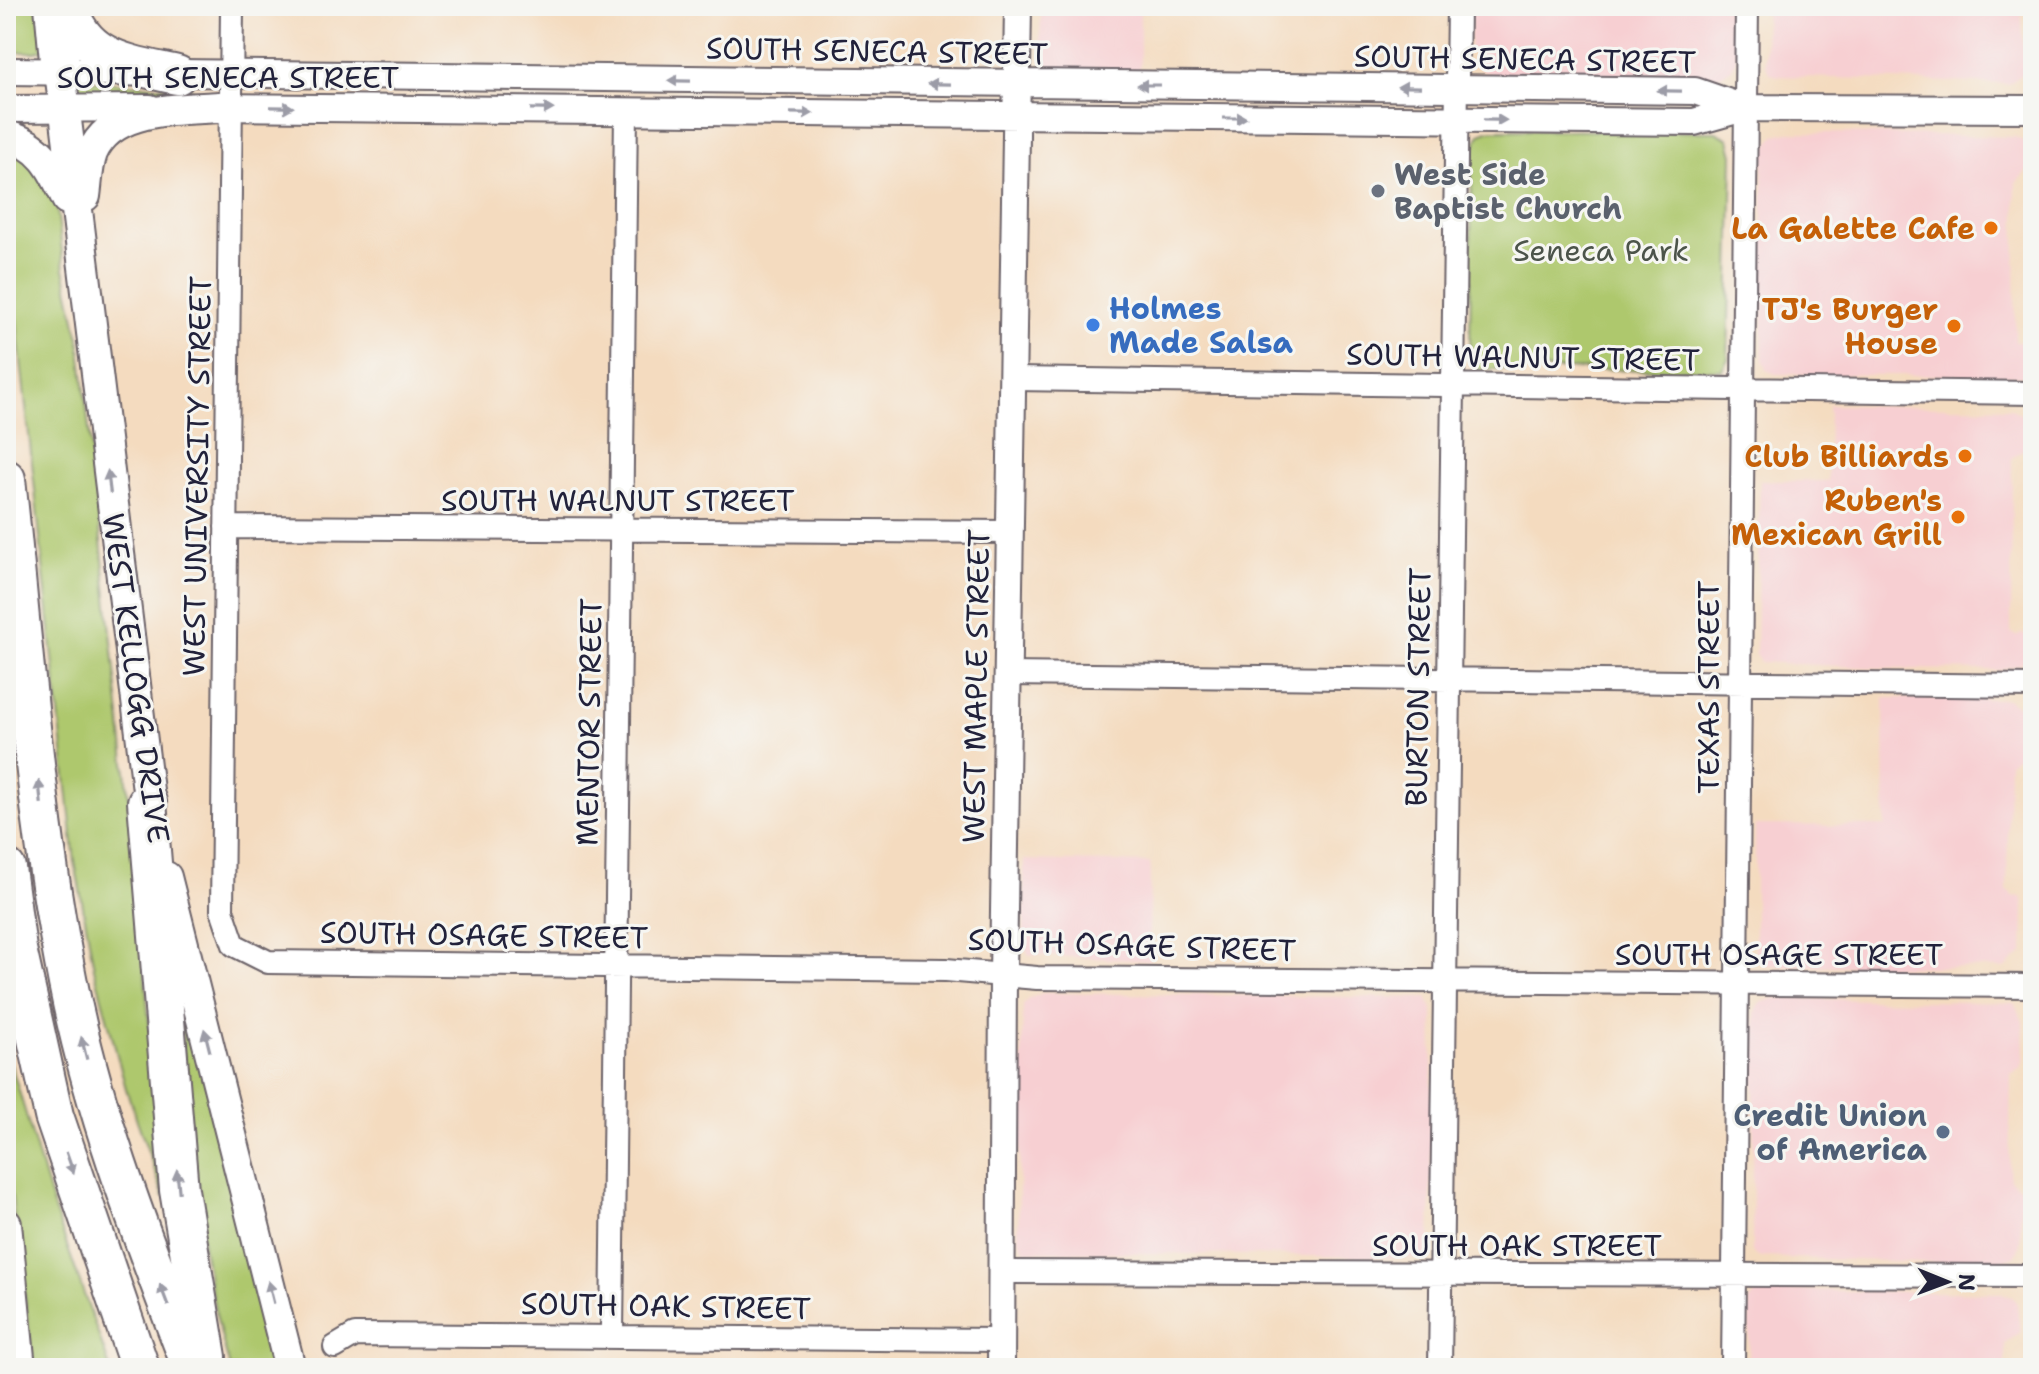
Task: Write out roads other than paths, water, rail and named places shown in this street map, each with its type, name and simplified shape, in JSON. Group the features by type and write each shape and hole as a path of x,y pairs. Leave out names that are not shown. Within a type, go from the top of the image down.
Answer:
{"highway":[{"path":"54,6 60,71"},
{"path":"68,6 74,28 105,57 177,75"},
{"path":"6,479 51,889 68,985 119,1176 192,1368"},
{"path":"147,802 179,1190 209,1368"},
{"path":"6,868 17,949 54,1116"},
{"path":"6,980 140,1368"}],"main road":[{"name":"WEST KELLOGG DRIVE","path":"60,71 147,802 290,1368"},
{"path":"80,230 93,152 111,127 130,117 231,106"},
{"path":"6,136 30,145 45,158 80,230"},
{"path":"6,1224 20,1368"}],"street":[{"name":"WEST UNIVERSITY STREET","path":"232,6 222,910 234,945"},
{"name":"WEST MAPLE STREET","path":"1001,1368 1003,975 1018,6"},
{"name":"BURTON STREET","path":"1440,1368 1458,6"},
{"name":"TEXAS STREET","path":"1733,1368 1740,390 1747,6"},
{"name":"SOUTH SENECA STREET","path":"6,71 1695,91 1744,108"},
{"name":"SOUTH SENECA STREET","path":"6,109 231,106 1694,122 1744,108 2033,109"},
{"name":"MENTOR STREET","path":"612,1335 626,110"},
{"name":"SOUTH WALNUT STREET","path":"1013,379 2033,393"},
{"name":"SOUTH WALNUT STREET","path":"226,527 1010,532"},
{"path":"1008,674 2033,686"},
{"name":"SOUTH OSAGE STREET","path":"234,945 268,962 946,970 1003,975 1444,982 2033,986"},
{"name":"SOUTH OAK STREET","path":"1001,1272 2033,1276"},
{"name":"SOUTH OAK STREET","path":"335,1347 355,1335 1001,1340"}],"place":[{"name":"West Side Baptist Church","path":"1378,191"},
{"name":"La Galette Cafe","path":"1991,228"},
{"name":"Holmes Made Salsa","path":"1093,325"},
{"name":"TJ's Burger House","path":"1954,326"},
{"name":"Club Billiards","path":"1965,456"},
{"name":"Ruben's Mexican Grill","path":"1958,517"},
{"name":"Credit Union of America","path":"1943,1132"}],"park label":[{"name":"Seneca Park","path":"1601,250"}]}
